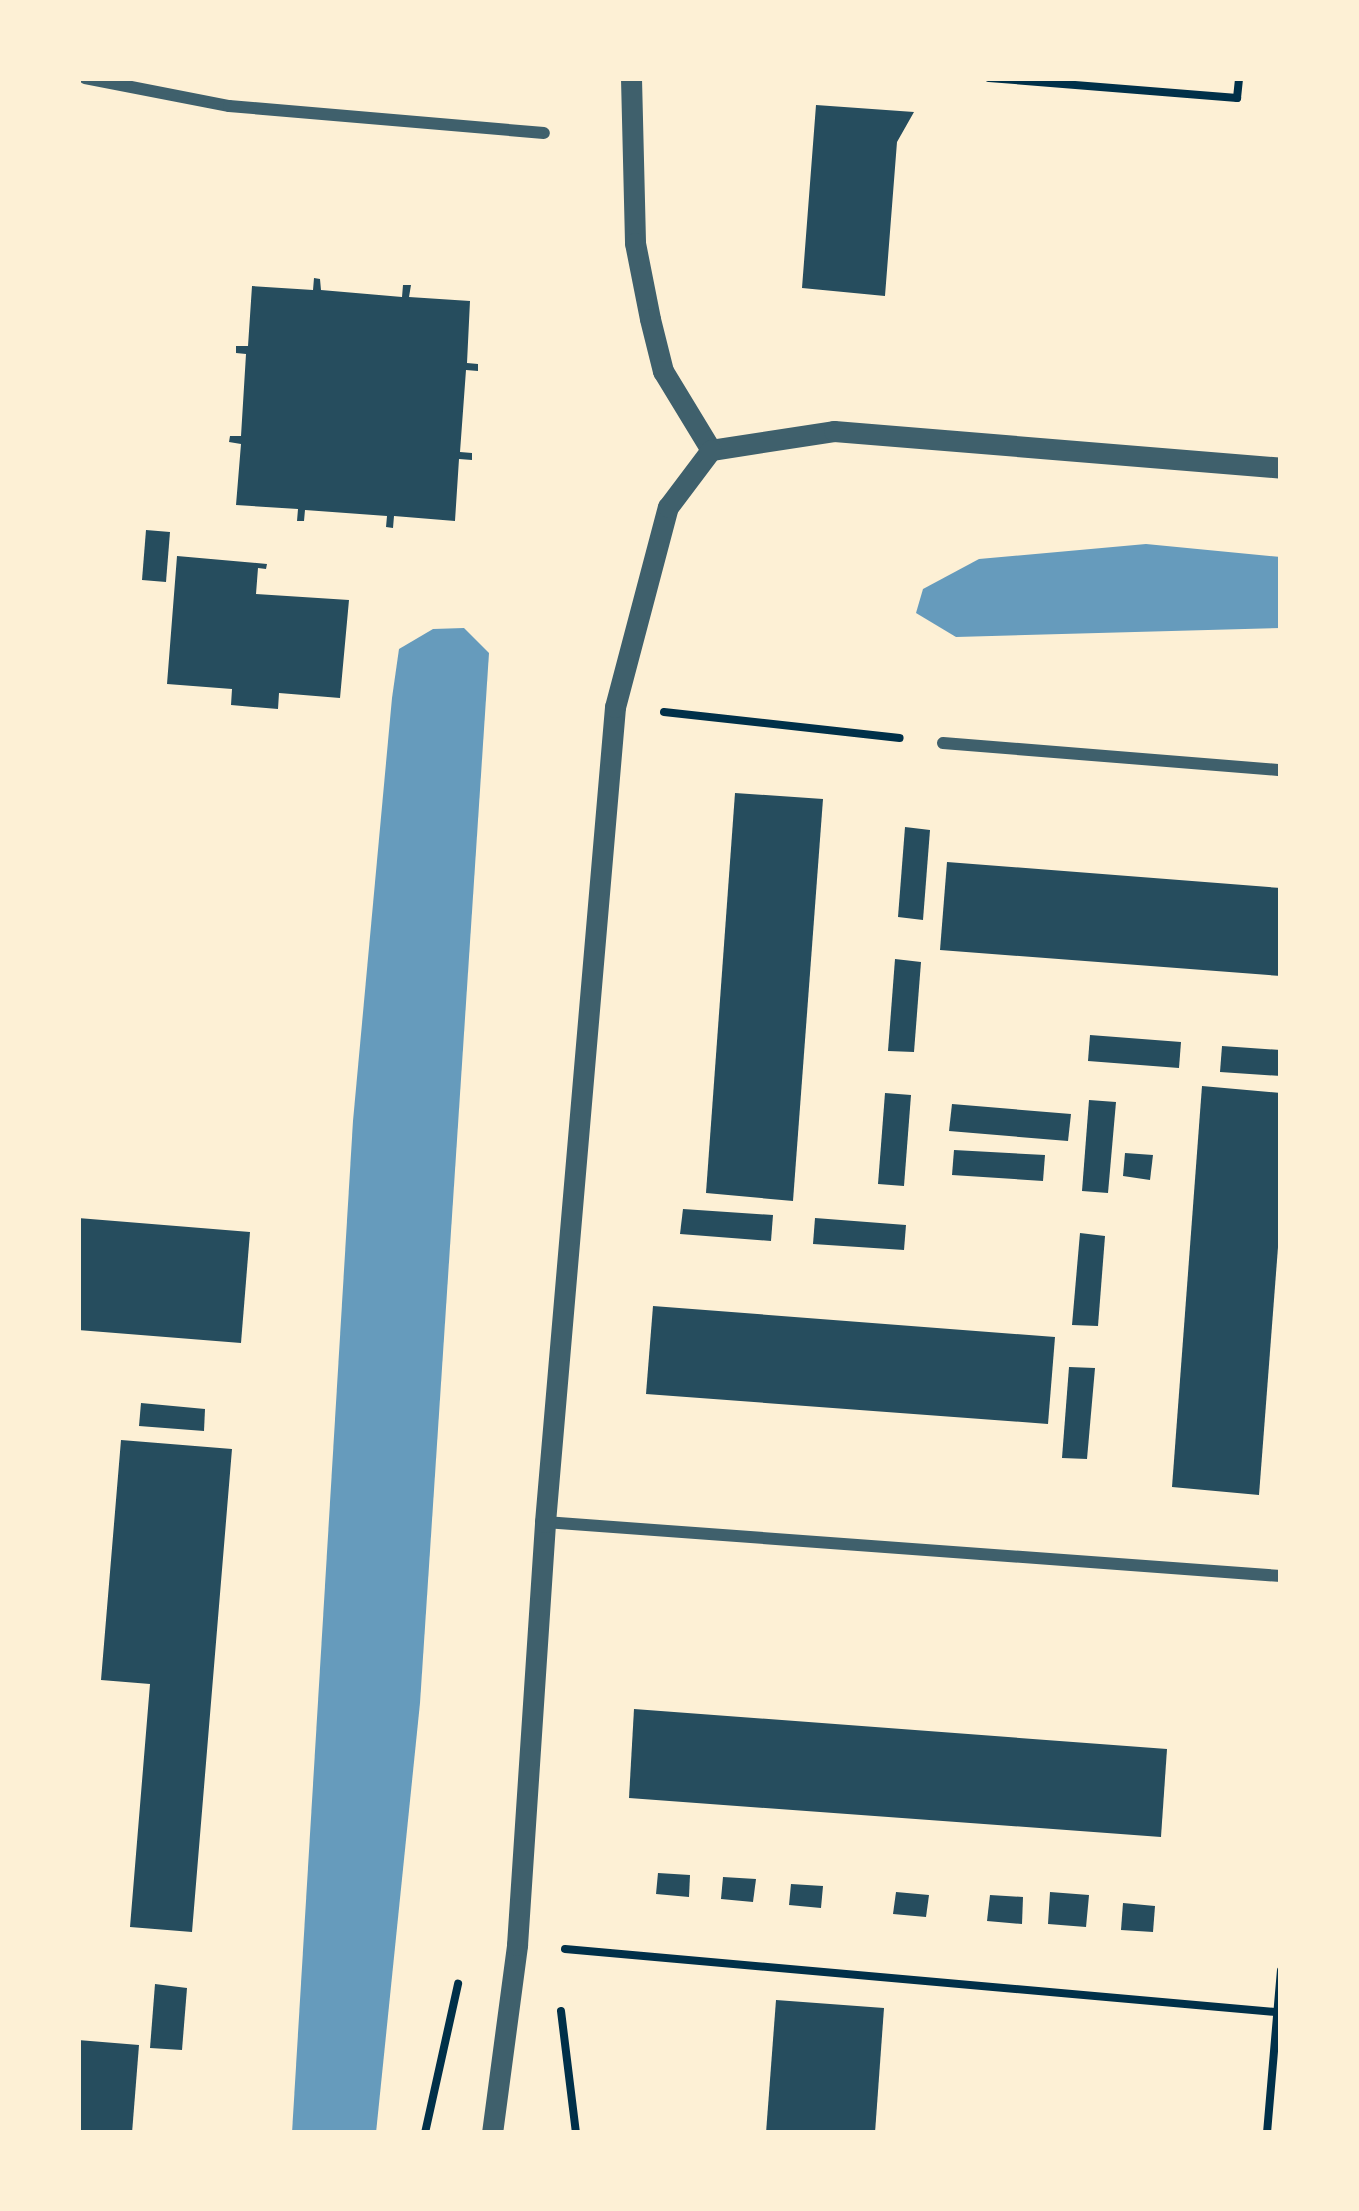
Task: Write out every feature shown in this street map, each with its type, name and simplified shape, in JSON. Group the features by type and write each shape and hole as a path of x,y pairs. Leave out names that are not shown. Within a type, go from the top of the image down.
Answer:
{"street":[{"path":"85,78 229,106 544,133"},
{"path":"631,78 635,243 650,320 663,371 711,450"},
{"path":"492,2133 503,2083 517,1945 545,1522 615,707 668,507 711,450 834,431 1281,468"},
{"path":"943,743 1281,770"},
{"path":"545,1522 1281,1576"},
{"path":"503,2083 508,2133"}],"path":[{"path":"989,78 1237,98 1239,78"},
{"path":"615,707 943,743"},
{"path":"517,1945 1275,2012"},
{"path":"1268,2133 1281,1971"}],"water":[{"path":"1146,544 1281,557 1281,628 956,637 916,613 923,589 979,559"},
{"path":"464,628 489,653 420,1703 376,2133 292,2133 353,1121 392,698 399,649 433,629"}],"building":[{"path":"816,105 914,112 897,142 885,296 802,288"},
{"path":"314,278 320,279 321,290 402,297 403,285 411,285 409,297 470,301 467,363 478,364 478,371 466,370 460,452 472,453 472,460 459,459 455,521 394,516 393,528 386,527 387,516 305,510 304,521 297,521 298,509 236,505 241,444 229,442 230,436 241,436 246,354 236,353 236,346 248,346 252,286 313,290"},
{"path":"146,530 170,532 166,582 142,580"},
{"path":"177,556 267,564 266,569 258,568 256,594 349,600 340,698 279,693 278,709 231,705 232,689 167,684"},
{"path":"735,793 823,799 793,1201 706,1193"},
{"path":"905,827 930,830 923,920 898,917"},
{"path":"947,862 1281,888 1281,976 940,950"},
{"path":"895,959 921,962 914,1052 888,1051"},
{"path":"1090,1035 1181,1042 1179,1068 1088,1061"},
{"path":"1222,1046 1281,1050 1281,1076 1220,1072"},
{"path":"1202,1086 1281,1093 1281,1208 1259,1495 1172,1487"},
{"path":"885,1093 911,1095 904,1186 878,1184"},
{"path":"1089,1100 1116,1102 1108,1193 1082,1191"},
{"path":"952,1104 1071,1114 1068,1141 949,1131"},
{"path":"954,1150 1045,1155 1043,1181 952,1175"},
{"path":"1125,1153 1153,1155 1150,1180 1123,1176"},
{"path":"683,1209 773,1215 771,1241 680,1234"},
{"path":"78,1218 250,1232 241,1343 78,1330"},
{"path":"815,1218 906,1225 904,1250 813,1244"},
{"path":"1080,1233 1105,1236 1098,1326 1072,1325"},
{"path":"653,1306 1055,1337 1048,1424 646,1394"},
{"path":"1069,1367 1095,1368 1087,1459 1062,1458"},
{"path":"141,1403 205,1409 204,1431 139,1426"},
{"path":"121,1440 232,1449 192,1932 130,1927 150,1684 101,1680"},
{"path":"634,1709 1167,1749 1161,1837 629,1798"},
{"path":"658,1873 690,1875 689,1897 656,1894"},
{"path":"723,1877 756,1879 753,1902 721,1899"},
{"path":"791,1884 823,1886 821,1908 789,1905"},
{"path":"896,1892 929,1895 926,1917 893,1914"},
{"path":"1050,1892 1089,1895 1086,1927 1048,1924"},
{"path":"990,1895 1023,1897 1022,1924 987,1921"},
{"path":"1123,1903 1155,1906 1153,1932 1121,1930"},
{"path":"155,1984 187,1988 182,2050 150,2048"},
{"path":"776,2000 884,2008 875,2133 766,2133"},
{"path":"78,2040 139,2045 132,2133 78,2133"}]}
